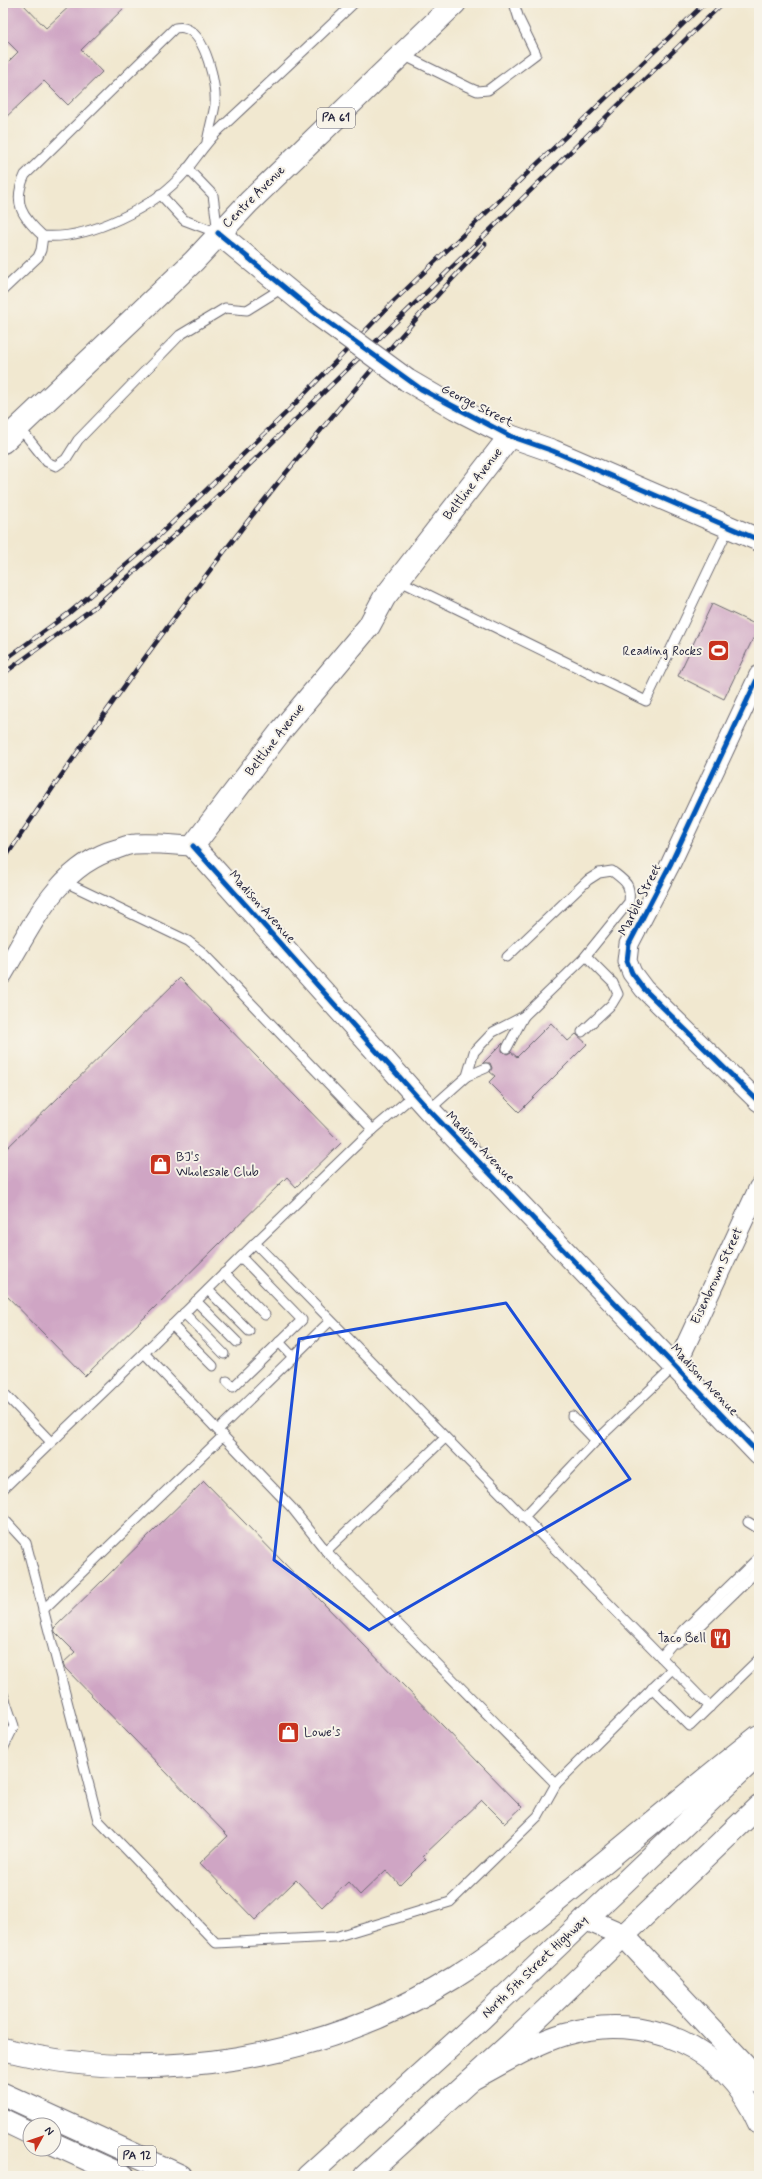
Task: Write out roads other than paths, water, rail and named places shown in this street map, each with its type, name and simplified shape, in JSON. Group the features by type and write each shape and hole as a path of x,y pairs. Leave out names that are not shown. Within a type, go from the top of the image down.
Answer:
{"main road":[{"name":"Centre Avenue","path":"3,442 20,428 194,261 218,233 455,3"},
{"name":"George Street","path":"218,233 317,314 407,380 455,408 510,436 553,452 730,528 758,538"},
{"name":"Beltline Avenue","path":"193,846 281,731 368,626 384,598 510,436"},
{"name":"Madison Avenue","path":"193,846 429,1110 759,1454"},
{"path":"3,2049 45,2057 93,2063 176,2064 230,2059 272,2051 334,2034 365,2022 425,1994 454,1977 502,1944 759,1736"},
{"name":"North 5th Street Highway","path":"314,2171 414,2081 759,1754"},
{"path":"365,2176 472,2079 759,1806"},
{"path":"586,1919 623,1936 744,2064 759,2082"},
{"path":"472,2079 523,2051 565,2034 599,2028 642,2029 684,2042 708,2057 739,2088 759,2123"},
{"name":"PA 12","path":"3,2094 181,2176"},
{"path":"3,2120 22,2129"},
{"name":"PA 12","path":"62,2148 124,2176"}],"street":[{"name":"Marble Street","path":"759,674 671,863 628,944 627,961 632,973 644,989 759,1102"},
{"path":"3,974 51,897 63,882 94,858 134,844 193,846"},
{"name":"Eisenbrown Street","path":"676,1366 759,1186"}],"lane":[{"path":"207,142 215,104 210,62 198,39 190,31 184,28 174,28 25,175 19,187 18,200 23,214 43,236 54,237 75,233 118,221 160,194 188,168 207,142 354,3"},
{"path":"401,54 477,91 488,90 536,54 519,19 514,3"},
{"path":"160,194 184,220 218,233 213,194 188,168"},
{"path":"3,290 38,257 41,250 43,236"},
{"path":"20,428 47,462 56,466 66,459 78,440 180,335 225,308 247,310 284,287"},
{"path":"398,580 646,701 730,528"},
{"path":"467,1076 474,1052 493,1032 524,1016 586,956 630,902 631,890 628,884 612,871 599,873 588,880 506,957"},
{"path":"63,882 188,941 201,951 373,1130"},
{"path":"582,1032 612,1004 618,994 613,983 586,956"},
{"path":"507,1048 524,1016"},
{"path":"429,1110 467,1076 486,1068"},
{"path":"3,1489 373,1130 415,1094"},
{"path":"255,1244 710,1707"},
{"path":"227,1381 233,1387 242,1373 266,1349 302,1320 241,1257"},
{"path":"224,1273 265,1315"},
{"path":"208,1290 249,1331"},
{"path":"196,1301 236,1342"},
{"path":"184,1313 224,1354"},
{"path":"43,1610 330,1321"},
{"path":"172,1324 213,1366"},
{"path":"281,1336 293,1357"},
{"path":"144,1353 292,1508 326,1551 556,1784"},
{"path":"523,1518 596,1441 676,1366"},
{"path":"3,1392 51,1442"},
{"path":"572,1416 596,1441"},
{"path":"326,1551 445,1438"},
{"path":"3,1518 26,1542 98,1820 216,1943 336,1937 450,1902 538,1816 556,1784 672,1669"},
{"path":"748,1522 759,1529"},
{"path":"660,1657 684,1630 759,1557"},
{"path":"671,1646 691,1634 759,1569"},
{"path":"652,1688 690,1726 759,1659"},
{"path":"3,1694 14,1726 3,1748"}],"railway":[{"path":"3,661 69,613 144,550 288,411 394,301 705,3"},
{"path":"3,674 96,606 208,505 723,3"},
{"path":"3,861 115,700 231,542 354,390 485,244"}],"place":[{"name":"Reading Rocks","path":"718,651"},
{"name":"BJ's Wholesale Club","path":"161,1164"},
{"name":"Taco Bell","path":"721,1638"},
{"name":"Lowe's","path":"288,1732"}]}
